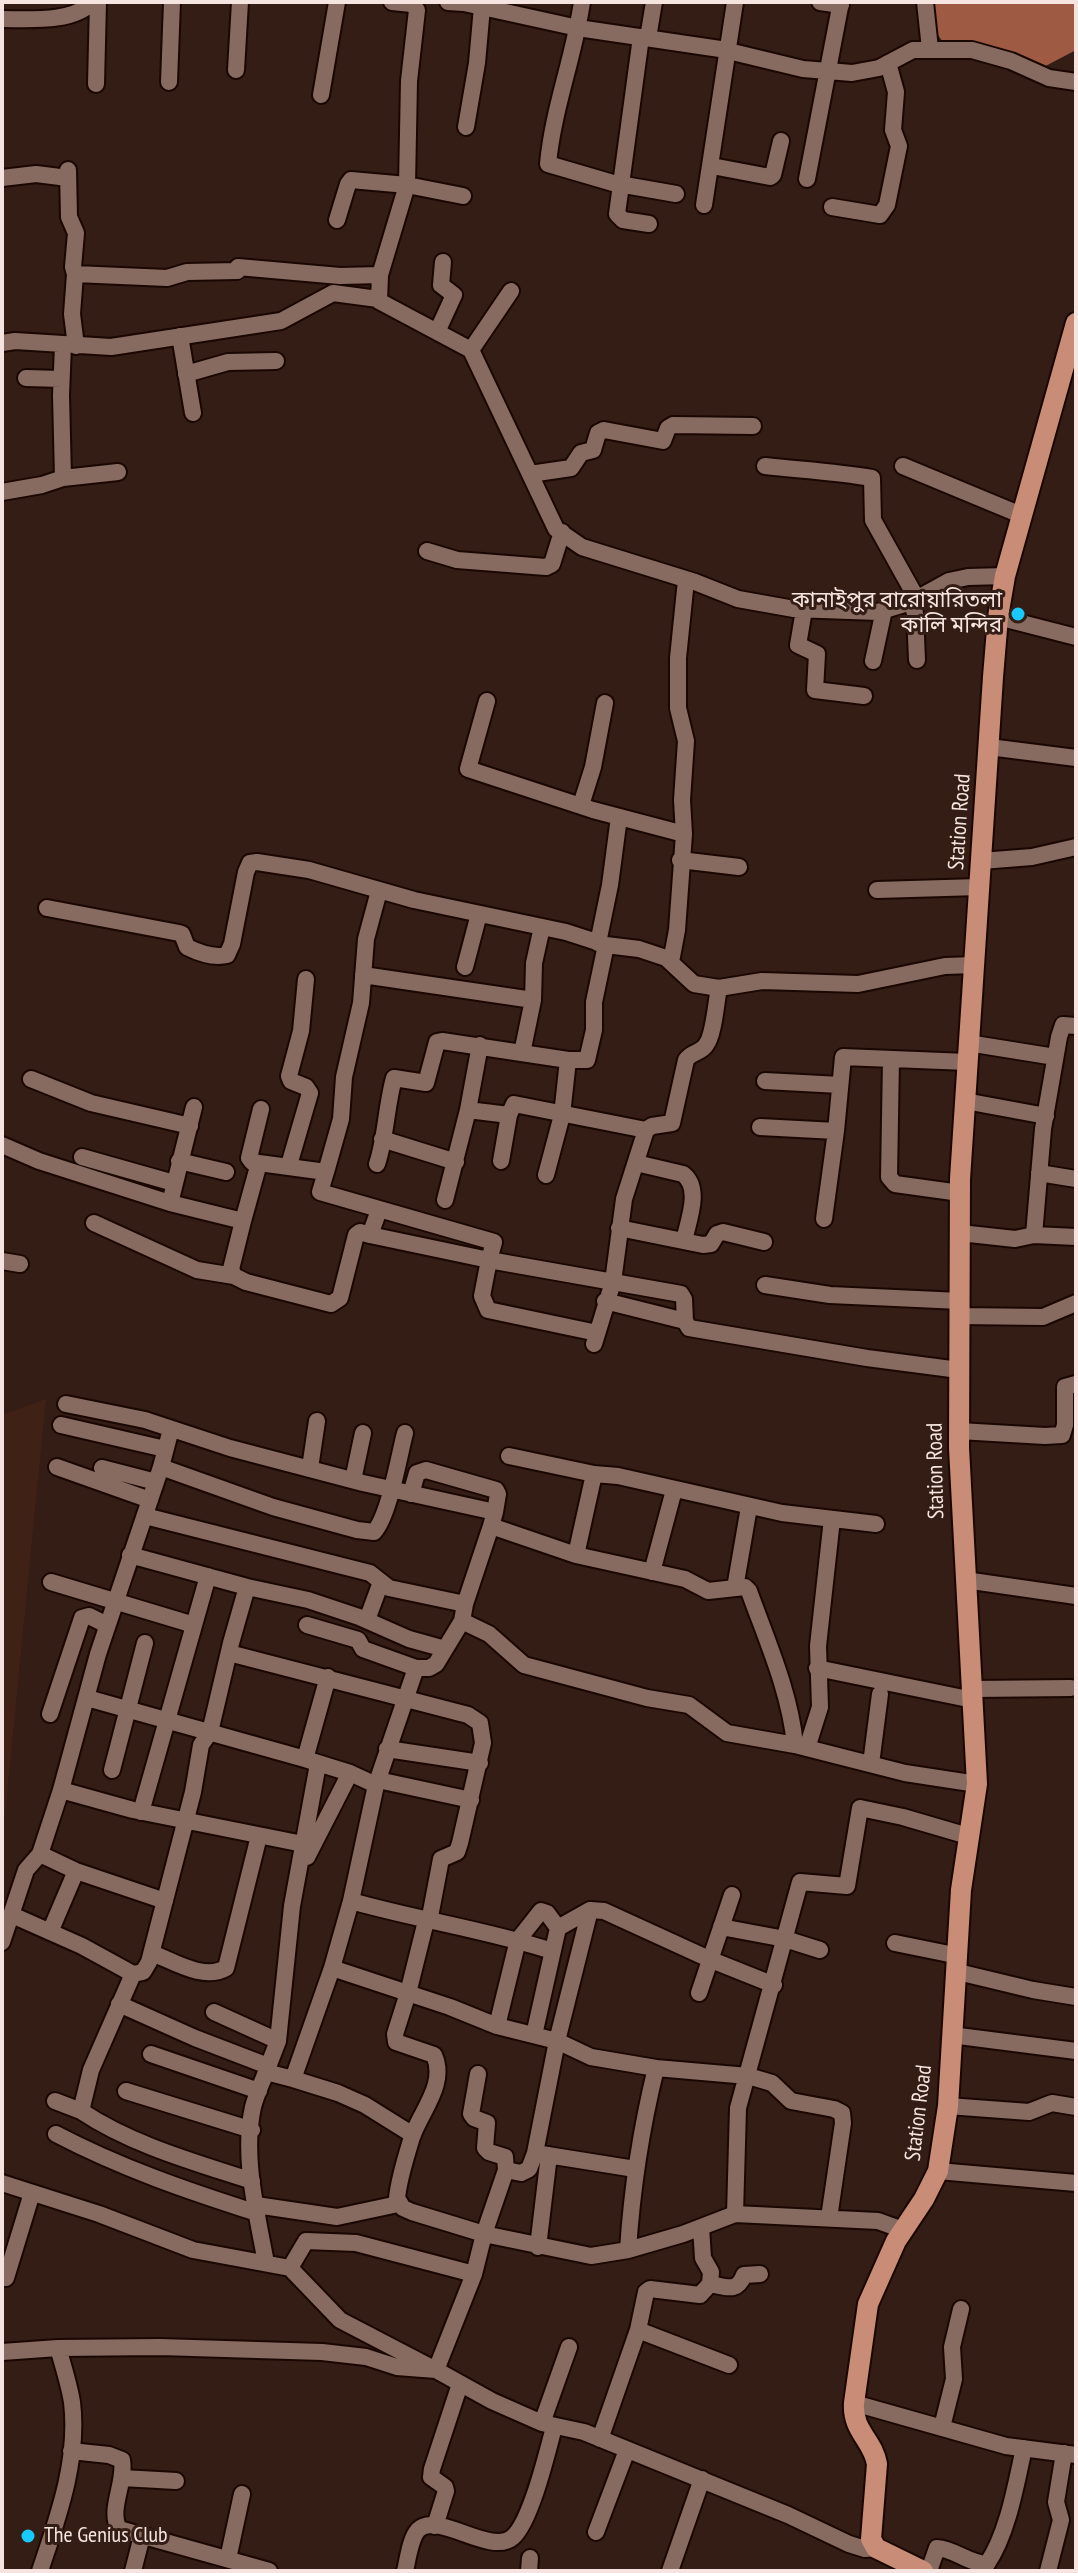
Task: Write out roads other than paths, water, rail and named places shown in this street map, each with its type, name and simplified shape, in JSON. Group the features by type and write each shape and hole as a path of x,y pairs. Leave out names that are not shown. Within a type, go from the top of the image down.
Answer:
{"main road":[{"name":"Station Road","path":"876,2548 870,2530 877,2464 854,2419 854,2403 868,2304 903,2230 938,2171 948,2106 961,1890 977,1784 959,1431 960,1193 998,617 1021,515 1076,323"},
{"path":"876,2548 926,2571"}],"street":[{"path":"2,19 52,19 86,9 92,2"},
{"path":"96,84 98,2"},
{"path":"169,82 172,2"},
{"path":"236,70 240,2"},
{"path":"321,95 337,2"},
{"path":"392,2 434,2"},
{"path":"448,2 513,9 578,28 729,51 803,69 852,73 879,68 913,50 972,50 1011,61 1049,78 1076,82"},
{"path":"582,2 554,119 548,164 621,184 676,194"},
{"path":"649,224 619,218 621,184 644,38 654,2"},
{"path":"704,205 735,2"},
{"path":"807,179 841,4 820,2"},
{"path":"925,2 930,49"},
{"path":"378,299 380,275 407,185 409,81 417,10 414,4"},
{"path":"466,127 477,63 482,7"},
{"path":"832,207 880,215 887,205 899,146 893,130 896,92 888,63"},
{"path":"712,166 770,177 781,141"},
{"path":"2,178 68,174 69,217 76,233 70,345 61,379 63,478"},
{"path":"337,220 351,180 407,185 463,196"},
{"path":"437,332 454,295 441,285 443,262"},
{"path":"75,274 167,278 187,272 237,271 238,267 340,276 380,275"},
{"path":"471,350 511,291"},
{"path":"2,343 15,341 111,347 281,321 333,293 378,299 392,310 471,350 556,529 582,547 738,599 844,613 884,610 914,601 949,581 1005,576"},
{"path":"180,336 193,413"},
{"path":"186,374 228,362 276,361"},
{"path":"26,378 61,379"},
{"path":"530,474 571,468 581,453 593,450 598,433 604,430 663,441 668,428 673,425 753,426"},
{"path":"765,466 872,478 873,520 914,601 917,660"},
{"path":"903,466 1021,515"},
{"path":"2,492 63,478 118,472"},
{"path":"427,551 457,560 546,567 552,564 562,532"},
{"path":"671,962 677,930 684,834 682,800 686,741 678,708 678,658 686,580"},
{"path":"804,610 798,645 817,654 815,690 864,696"},
{"path":"873,661 884,610"},
{"path":"998,617 1076,637"},
{"path":"487,701 468,769 619,817 684,834"},
{"path":"581,805 593,767 605,703"},
{"path":"989,747 1076,758"},
{"path":"377,1164 384,1143 382,1139 394,1078 426,1083 437,1042 480,1045 585,1062 594,1030 594,1002 619,817"},
{"path":"981,861 1032,857 1075,847 1076,829"},
{"path":"680,860 739,867"},
{"path":"47,908 179,933 187,947 222,956 230,951 246,872 251,862 309,870 379,891 542,927 602,944 639,949 671,962 694,984 719,988 762,981 858,984 945,966 974,965"},
{"path":"877,890 979,887"},
{"path":"379,891 366,939 361,1003 344,1077 341,1119 320,1192 494,1242 482,1296 488,1310 595,1338 613,1282 624,1199 646,1130 672,1123 686,1060 709,1040 719,988"},
{"path":"465,967 479,914"},
{"path":"522,1053 533,1000 534,963 542,927"},
{"path":"363,975 533,1000"},
{"path":"289,1165 310,1093 306,1087 291,1081 289,1076 301,1031 306,979"},
{"path":"1034,1235 1055,1057 1063,1025 1076,1026"},
{"path":"445,1200 468,1110 480,1045"},
{"path":"824,1219 843,1057 891,1059 967,1052 1055,1057"},
{"path":"891,1059 889,1177 895,1184 960,1193"},
{"path":"546,1175 562,1115 568,1060"},
{"path":"31,1079 91,1103 190,1126"},
{"path":"765,1081 840,1085"},
{"path":"965,1101 1046,1116"},
{"path":"501,1161 509,1115 514,1104 646,1130"},
{"path":"170,1203 194,1107"},
{"path":"261,1109 249,1158 252,1162 326,1172"},
{"path":"468,1110 509,1115"},
{"path":"760,1127 836,1131"},
{"path":"382,1139 456,1162"},
{"path":"2,1145 39,1161 170,1203 243,1221"},
{"path":"82,1157 174,1183"},
{"path":"179,1161 226,1172"},
{"path":"234,1276 231,1269 259,1163"},
{"path":"636,1163 683,1174 693,1185 684,1241"},
{"path":"1039,1173 1076,1179"},
{"path":"370,1235 379,1210"},
{"path":"94,1223 197,1270 234,1276 323,1303 337,1302 356,1235 360,1232 489,1260 681,1294 689,1328 730,1337 959,1370"},
{"path":"619,1228 708,1245 723,1232 764,1242"},
{"path":"960,1233 1015,1239 1034,1235 1076,1237"},
{"path":"2,1261 20,1264"},
{"path":"765,1285 817,1294 1043,1317 1076,1303"},
{"path":"605,1301 647,1314 685,1321"},
{"path":"959,1431 1062,1435 1065,1387 1076,1384"},
{"path":"66,1404 145,1420 230,1448 411,1494 493,1519 576,1555 685,1579 708,1591 745,1587 749,1591 801,1747"},
{"path":"310,1468 317,1421"},
{"path":"61,1425 165,1449"},
{"path":"2,1942 26,1870 40,1854 107,1625 159,1474 171,1429"},
{"path":"353,1480 363,1433"},
{"path":"102,1468 159,1474 374,1532 379,1527 391,1489 405,1433"},
{"path":"509,1456 618,1476 749,1507 876,1524"},
{"path":"57,1467 147,1508 370,1573 389,1588 464,1613 524,1665 647,1698 689,1705 727,1733 801,1747 905,1773 977,1784"},
{"path":"307,1625 358,1640 363,1649 416,1668 433,1667 464,1613 498,1494 496,1490 426,1470 417,1473 411,1494"},
{"path":"576,1555 594,1474"},
{"path":"652,1572 674,1490"},
{"path":"735,1588 749,1507"},
{"path":"801,1747 820,1707 817,1668 832,1519"},
{"path":"130,1555 308,1600 367,1620 409,1639 445,1649"},
{"path":"141,1812 208,1576"},
{"path":"965,1580 1076,1596"},
{"path":"51,1582 194,1625"},
{"path":"367,1620 381,1582"},
{"path":"12,1915 133,1974 143,1972 152,1953 186,1820 201,1745 210,1732 247,1587"},
{"path":"50,1714 82,1618 89,1616 107,1625"},
{"path":"112,1770 145,1643"},
{"path":"229,1653 474,1718 483,1729 480,1763 458,1850 441,1859 395,2034 396,2042 434,2055 437,2062 431,2101 413,2135 398,2185 398,2204"},
{"path":"293,2079 332,1968 351,1901 377,1782 416,1668"},
{"path":"817,1668 972,1694 1071,1688"},
{"path":"266,2263 252,2181 253,2109 278,2041 292,1906 312,1762 328,1677"},
{"path":"871,1764 880,1694"},
{"path":"87,1698 377,1782 471,1800"},
{"path":"387,1749 480,1763"},
{"path":"299,1872 350,1773"},
{"path":"61,1790 141,1812 303,1844"},
{"path":"735,2214 738,2108 800,1882 847,1886 860,1808 968,1836"},
{"path":"152,1953 199,1971 221,1971 226,1968 259,1836"},
{"path":"40,1854 76,1871 165,1901"},
{"path":"50,1932 76,1871"},
{"path":"699,1993 732,1895"},
{"path":"351,1901 518,1940 552,1951"},
{"path":"534,2035 558,1928 590,1910 616,1915 709,1959 774,1985"},
{"path":"538,2247 542,2154 557,2041 590,1910"},
{"path":"497,2026 518,1940 541,1911 547,1913 558,1928"},
{"path":"721,1927 785,1939 820,1950"},
{"path":"895,1943 1033,1990 1076,1997"},
{"path":"332,1968 497,2026 557,2041 591,2057 656,2068 748,2076 772,2083 791,2101 842,2113 829,2218"},
{"path":"81,2111 85,2089 133,1974"},
{"path":"119,2004 267,2069 365,2105 413,2135"},
{"path":"214,2012 278,2041"},
{"path":"951,2035 1076,2051"},
{"path":"151,2054 259,2091"},
{"path":"628,2250 635,2169 656,2068"},
{"path":"436,2370 474,2274 506,2170 505,2157 485,2148 487,2123 471,2114 478,2074"},
{"path":"126,2091 252,2130"},
{"path":"55,2101 81,2111 107,2129 134,2140 252,2181"},
{"path":"948,2106 1029,2112 1048,2104 1076,2107"},
{"path":"56,2134 131,2170 256,2209 337,2217 398,2204 412,2212 484,2234 591,2256 628,2250 735,2214 878,2221 903,2230"},
{"path":"542,2154 635,2169"},
{"path":"506,2170 521,2173 529,2169 542,2154"},
{"path":"938,2171 1076,2183"},
{"path":"2,2183 99,2214 193,2250 290,2268 340,2320 460,2384 548,2425 584,2432 702,2479 849,2544 865,2549 876,2548"},
{"path":"6,2278 32,2193"},
{"path":"600,2439 638,2330 646,2292 650,2289 700,2295 710,2284 711,2272 703,2258 701,2227"},
{"path":"290,2268 306,2241 356,2243 474,2274"},
{"path":"710,2284 736,2287 742,2283 744,2275 760,2274"},
{"path":"942,2427 954,2379 952,2347 961,2309"},
{"path":"638,2330 729,2365"},
{"path":"2,2352 160,2347 322,2352 366,2357 397,2367 436,2370"},
{"path":"405,2571 418,2530 425,2525 494,2542 505,2542 514,2537 529,2507 569,2347"},
{"path":"40,2571 63,2502 71,2451 71,2401 58,2348"},
{"path":"435,2526 446,2491 431,2477 432,2469 460,2384"},
{"path":"854,2403 1006,2446 1070,2454 1056,2507 1069,2523 1048,2571"},
{"path":"926,2571 937,2548 948,2549 980,2564 987,2564 993,2556 1011,2503 1024,2448"},
{"path":"596,2532 627,2450"},
{"path":"71,2451 120,2458 124,2469 116,2525 119,2529 269,2571"},
{"path":"122,2478 176,2481"},
{"path":"670,2571 702,2479"},
{"path":"228,2559 242,2494"},
{"path":"133,2571 142,2536"}],"place":[{"name":"কানাইপুর বারোয়ারিতলা কালি মন্দির","path":"1018,614"},
{"name":"The Genius Club","path":"28,2536"}]}
